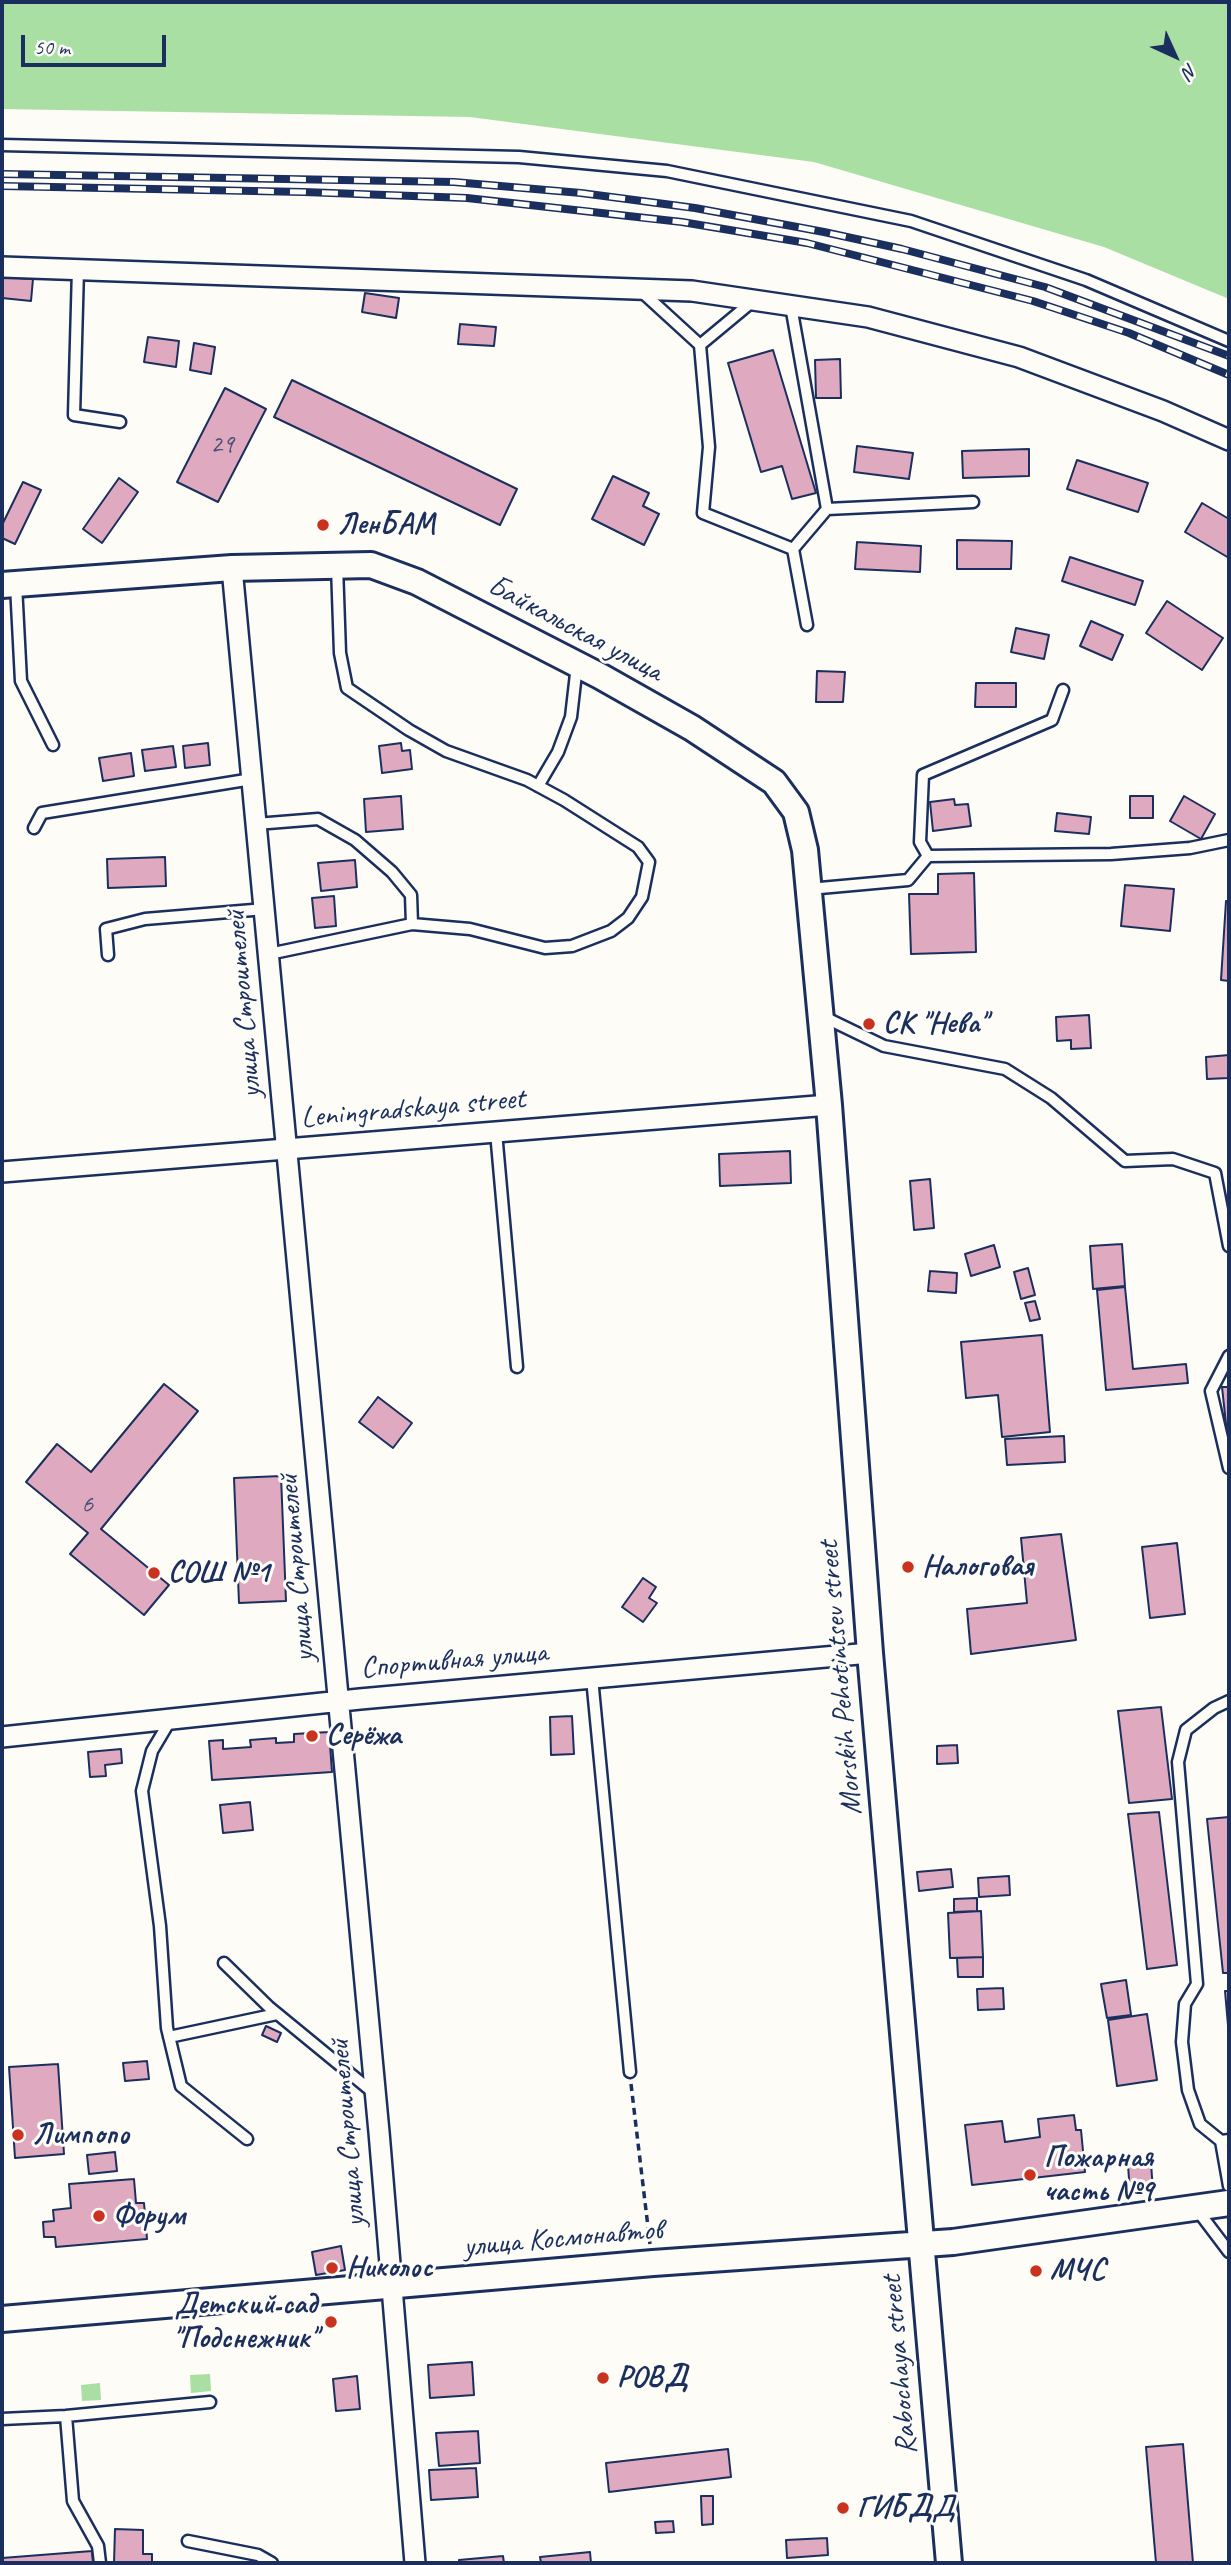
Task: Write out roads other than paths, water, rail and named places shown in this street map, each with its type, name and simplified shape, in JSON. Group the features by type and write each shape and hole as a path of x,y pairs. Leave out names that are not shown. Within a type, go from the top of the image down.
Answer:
{"street":[{"path":"2,267 692,291 868,317 1019,357 1163,411 1229,440"},
{"name":"Байкальская улица","path":"9,585 232,568 371,565 416,582 577,664 692,728 774,782 796,812 805,850 829,1105"},
{"name":"улица Строителей","path":"232,568 339,1701 415,2563"},
{"name":"Leningradskaya street","path":"2,1172 829,1105"},
{"name":"Morskih Pehotintsev street","path":"829,1105 870,1653 920,2245"},
{"name":"Спортивная улица","path":"2,1737 339,1701 870,1653"},
{"name":"улица Космонавтов","path":"2,2319 653,2263 920,2245 1229,2203"},
{"name":"Rabochaya street","path":"920,2245 949,2563"}],"lane":[{"path":"2,145 519,157 667,171 911,221 1086,280 1229,341"},
{"path":"78,269 74,415 120,422"},
{"path":"639,289 700,345 709,447 703,513 793,549"},
{"path":"700,345 754,301"},
{"path":"791,306 827,509"},
{"path":"793,549 827,509 973,502"},
{"path":"793,549 807,625"},
{"path":"269,954 412,924 470,929 545,948 572,946 611,931 628,918 642,897 649,862 638,847 538,786 446,751 409,730 347,688 340,653 337,566"},
{"path":"9,585 21,681 53,746"},
{"path":"538,786 558,752 570,717 577,664"},
{"path":"928,856 920,842 923,775 1052,720 1063,690"},
{"path":"34,828 42,814 252,779"},
{"path":"256,824 318,819 355,840 392,872 411,895 412,924"},
{"path":"809,889 908,880 928,856 1111,854 1190,848 1229,840"},
{"path":"108,956 106,929 145,919 265,909"},
{"path":"820,1015 884,1045 1005,1069 1051,1098 1125,1161 1173,1158 1215,1173 1229,1246"},
{"path":"496,1132 517,1367"},
{"path":"1229,1356 1211,1391 1229,1468"},
{"path":"592,1678 630,2072"},
{"path":"1229,1701 1214,1708 1186,1730 1178,1762 1198,1984 1185,2004 1182,2042 1188,2090 1200,2124 1225,2140 1229,2186"},
{"path":"171,1719 152,1751 142,1791 160,1926 169,2037 181,2086 247,2139"},
{"path":"224,1963 277,2014 375,2094"},
{"path":"169,2037 277,2014"},
{"path":"1195,2207 1229,2252"},
{"path":"2,2418 66,2416 210,2402"},
{"path":"66,2416 73,2501 98,2546 100,2563"},
{"path":"188,2541 258,2555 272,2563"}],"railway":[{"path":"2,174 454,182 581,193 695,208 902,249 1045,287 1229,356"},
{"path":"2,186 467,198 682,222 807,243 1033,301 1129,333 1229,375"}],"place":[{"name":"ЛенБАМ","path":"323,525"},
{"name":"СК \"Нева\"","path":"869,1024"},
{"name":"Налоговая","path":"908,1567"},
{"name":"СОШ №1","path":"154,1573"},
{"name":"Серёжа","path":"312,1736"},
{"name":"Лимпопо","path":"18,2135"},
{"name":"Пожарная часть №9","path":"1030,2175"},
{"name":"Форум","path":"99,2216"},
{"name":"Николос","path":"332,2268"},
{"name":"МЧС","path":"1036,2271"},
{"name":"Детский сад \"Подснежник\"","path":"331,2322"},
{"name":"РОВД","path":"603,2378"},
{"name":"ГИБДД","path":"843,2508"}]}
